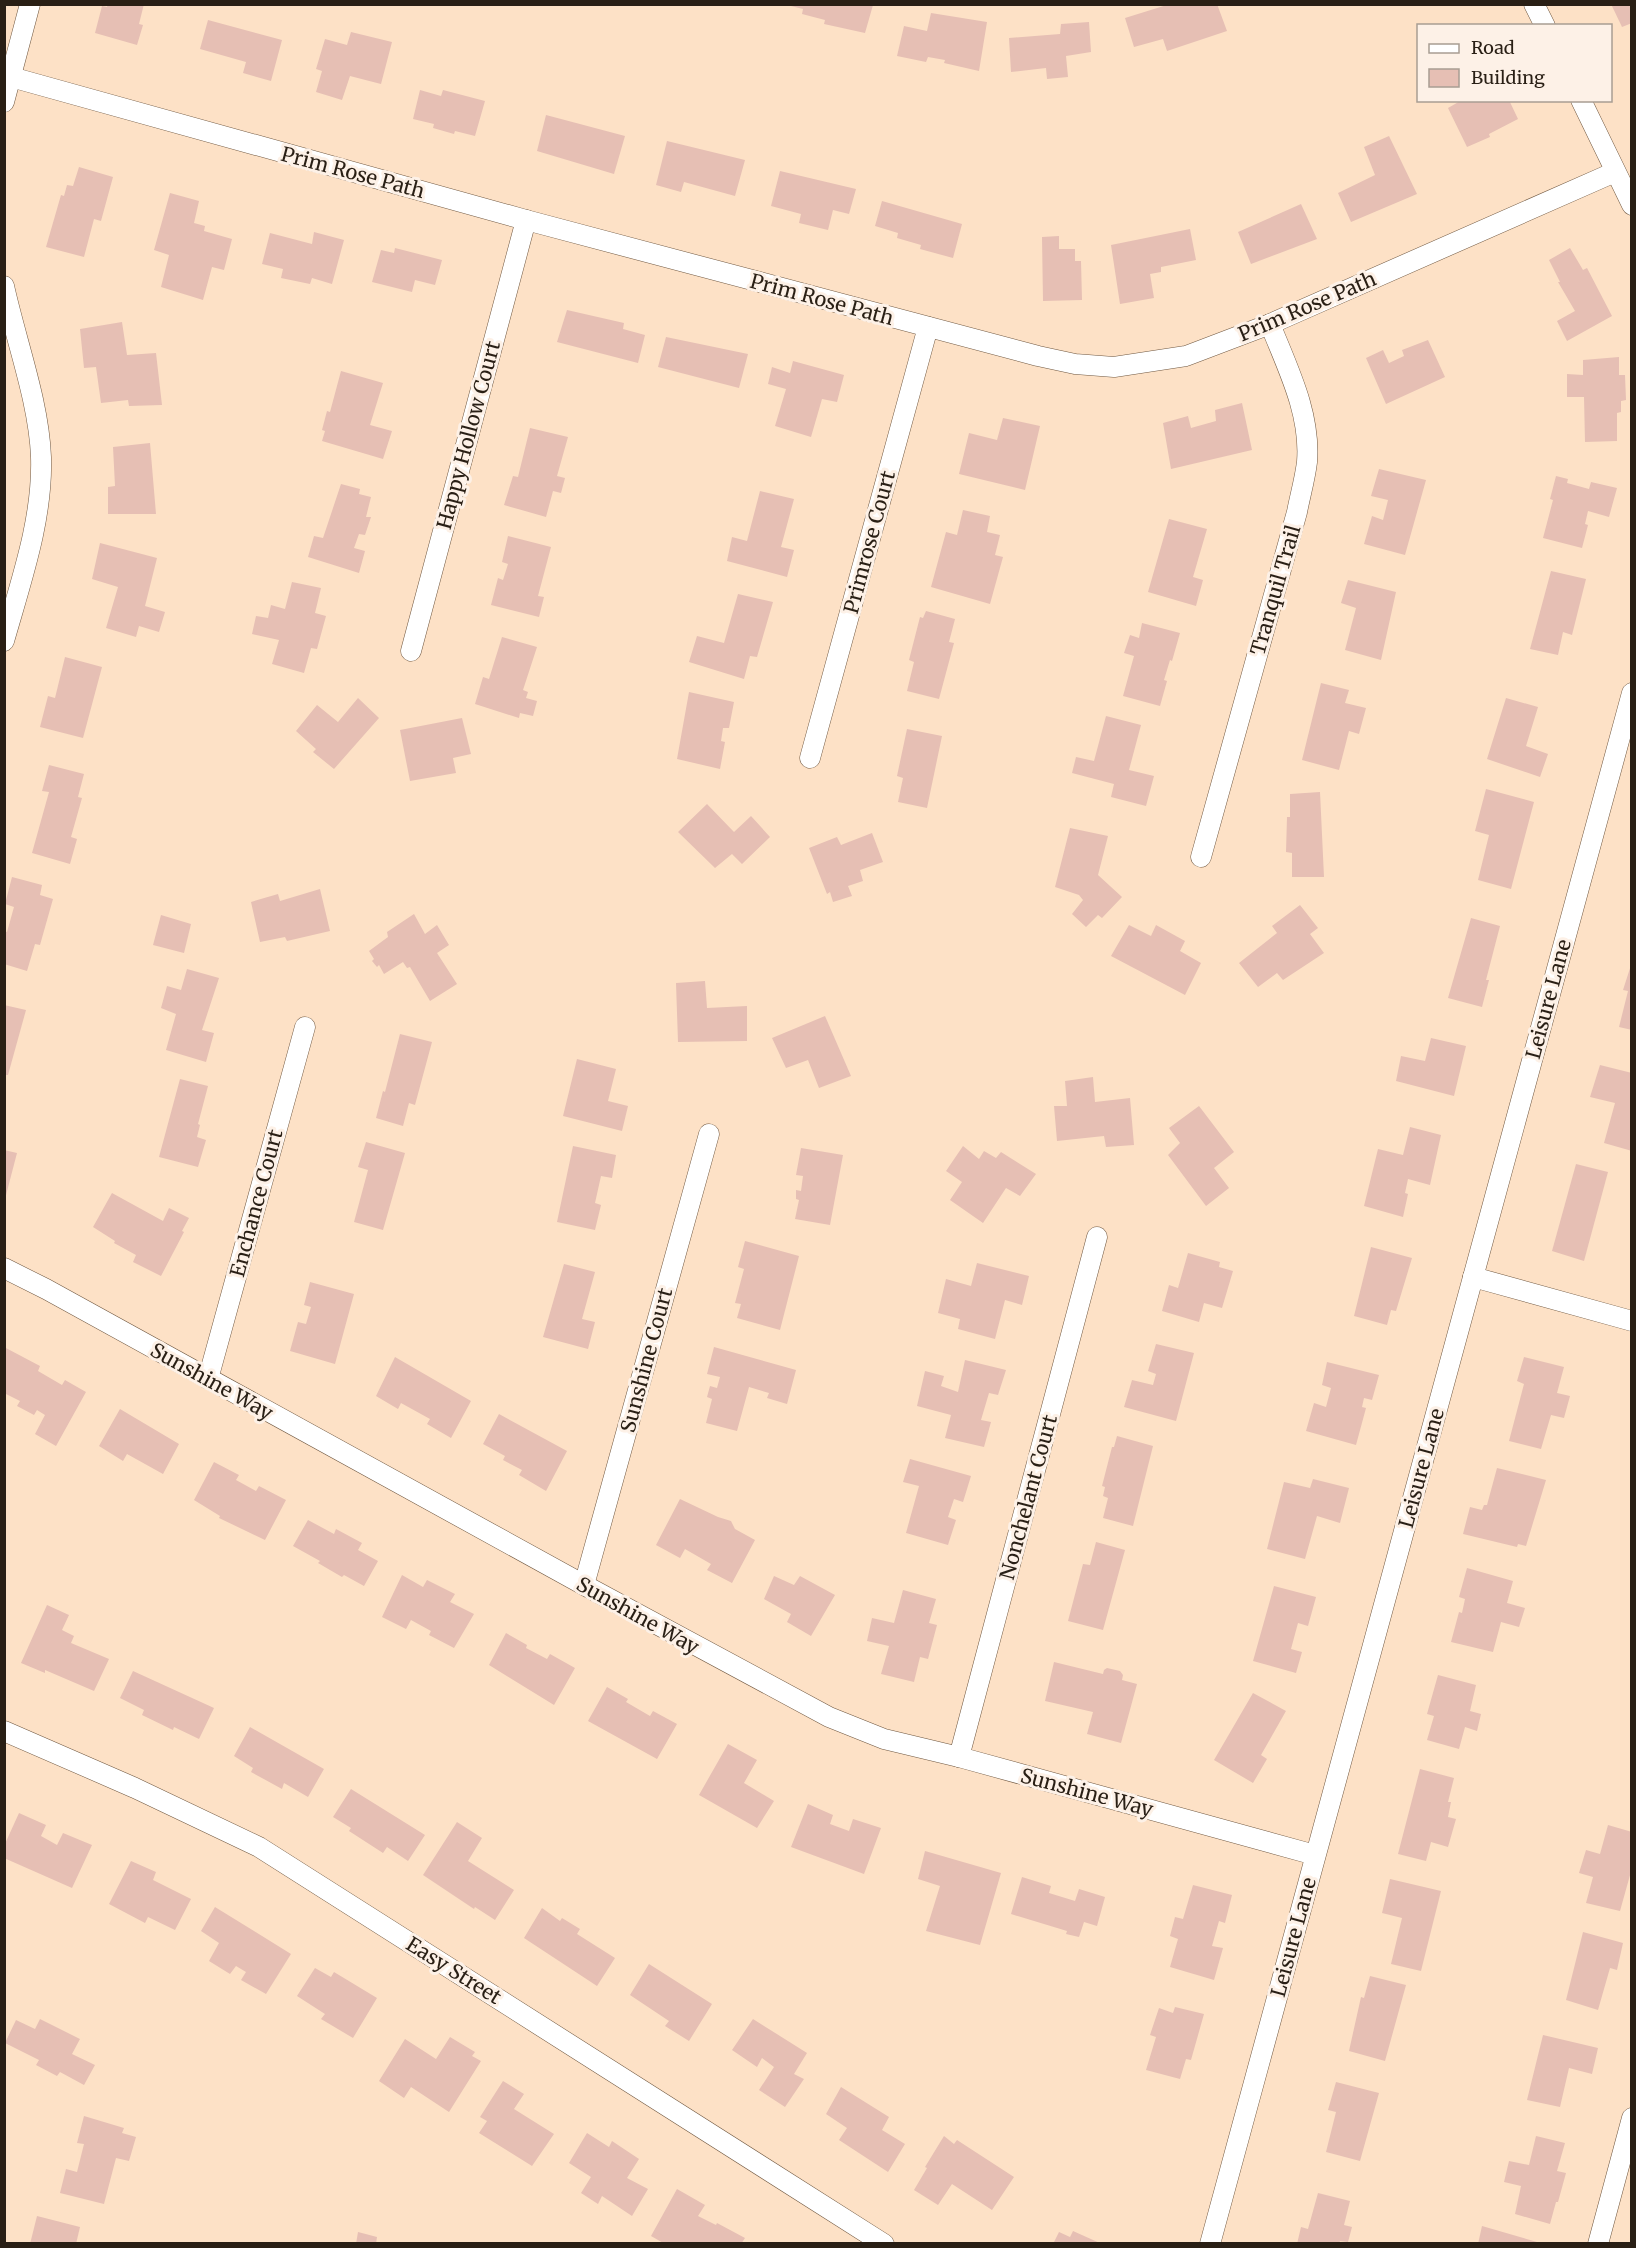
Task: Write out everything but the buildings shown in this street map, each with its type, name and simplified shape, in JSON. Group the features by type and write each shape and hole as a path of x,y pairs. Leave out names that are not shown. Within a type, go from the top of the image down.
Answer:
{"street":[{"path":"4,102 30,4"},
{"path":"1534,4 1544,24"},
{"name":"Prim Rose Path","path":"11,77 526,220 928,327 1075,364 1114,367 1186,356 1269,324 1615,171"},
{"path":"1582,102 1632,206"},
{"name":"Happy Hollow Court","path":"411,651 526,220"},
{"path":"4,286 8,317 36,418 41,457 39,494 30,547 4,640"},
{"name":"Tranquil Trail","path":"1201,857 1297,512 1307,460 1304,420 1297,391 1269,324"},
{"name":"Primrose Court","path":"810,758 928,327"},
{"name":"Leisure Lane","path":"1210,2244 1632,693"},
{"name":"Enchance Court","path":"208,1378 305,1027"},
{"name":"Sunshine Court","path":"584,1585 708,1134"},
{"name":"Nonchelant Court","path":"959,1757 1097,1237"},
{"name":"Sunshine Way","path":"4,1268 829,1717 884,1738 1315,1855"},
{"path":"1473,1277 1632,1321"},
{"name":"Easy Street","path":"4,1731 135,1788 259,1847 884,2244"},
{"path":"1598,2244 1632,2118"}]}
